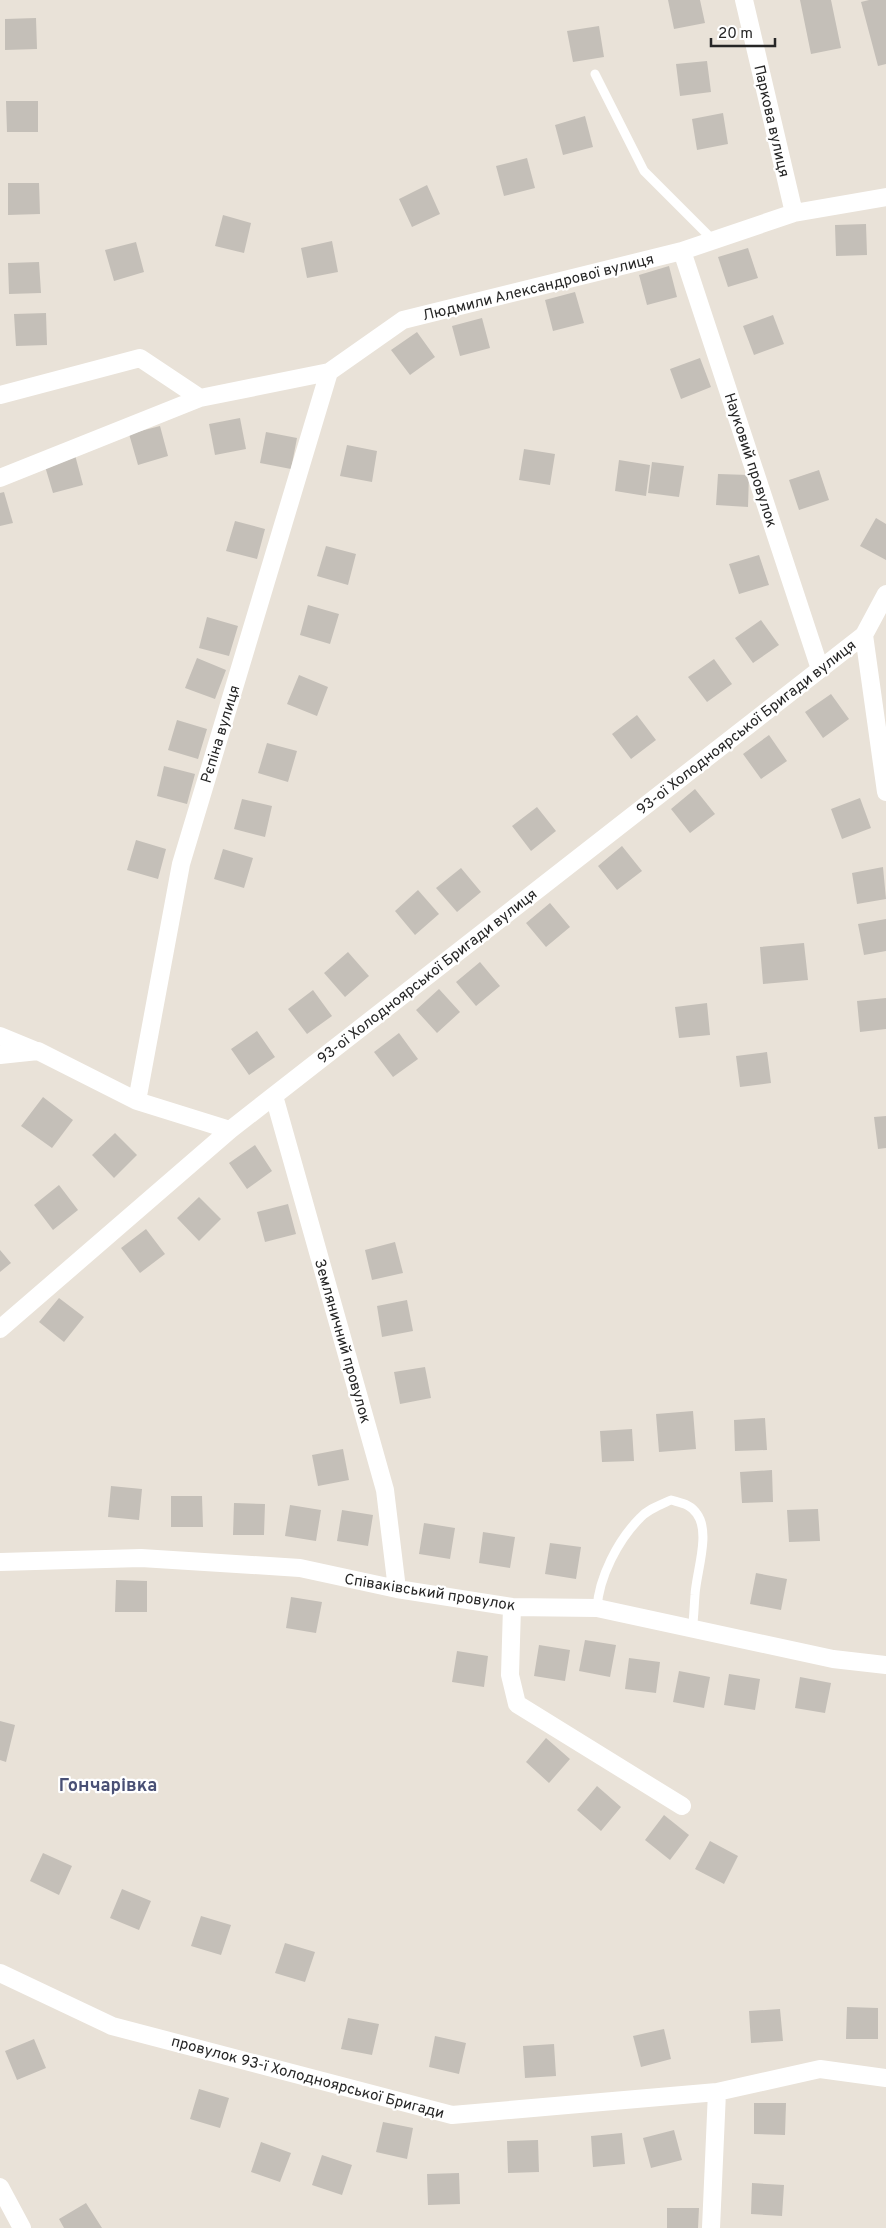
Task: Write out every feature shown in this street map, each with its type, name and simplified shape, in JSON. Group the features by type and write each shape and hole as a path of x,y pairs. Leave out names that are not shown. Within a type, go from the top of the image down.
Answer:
{"street":[{"name":"Паркова вулиця","path":"744,0 794,213"},
{"name":"Людмили Александрової вулиця","path":"0,478 200,398 329,372 403,320 682,251 794,213 886,196"},
{"name":"Науковий провулок","path":"682,251 820,669"},
{"path":"0,395 140,358 200,398"},
{"name":"Рєпіна вулиця","path":"137,1101 181,864 329,372"},
{"path":"886,594 864,635 886,792"},
{"name":"93-ої Холодноярської Бригади вулиця","path":"0,1329 230,1130 864,635"},
{"path":"0,1036 38,1051 137,1101 230,1130"},
{"path":"0,1054 38,1051"},
{"name":"Земляничний провулок","path":"274,1096 385,1490 397,1589"},
{"name":"Співаківський провулок","path":"0,1562 141,1558 300,1568 397,1589 512,1607 597,1608 833,1659 886,1665"},
{"path":"512,1607 510,1675 517,1704 682,1806"},
{"name":"провулок 93-ї Холодноярської Бригади","path":"0,1973 112,2026 452,2115 717,2092 820,2069 886,2078"},
{"path":"711,2228 717,2092"},
{"path":"0,2187 22,2228"}],"lane":[{"path":"595,74 644,171 713,240"},
{"path":"597,1608 598,1596 607,1570 628,1532 641,1516 670,1500 689,1504 699,1515 702,1532 701,1565 695,1593 692,1630"}],"building":[{"path":"668,0 700,0 705,23 674,29"},
{"path":"800,0 831,0 841,48 811,54"},
{"path":"886,0 886,64 878,66 861,2"},
{"path":"36,18 37,49 5,50 5,19"},
{"path":"599,26 604,57 573,62 567,31"},
{"path":"707,61 711,92 680,96 676,64"},
{"path":"6,101 38,101 38,132 7,132"},
{"path":"723,113 728,144 697,150 692,119"},
{"path":"585,116 593,147 563,155 555,125"},
{"path":"527,158 535,188 504,196 496,166"},
{"path":"8,183 39,183 40,214 8,215"},
{"path":"427,185 440,214 412,227 399,199"},
{"path":"223,215 251,223 244,253 215,246"},
{"path":"866,224 867,255 836,256 835,225"},
{"path":"332,241 338,272 307,278 301,248"},
{"path":"136,242 144,272 114,281 105,250"},
{"path":"748,248 758,278 728,287 718,257"},
{"path":"39,262 41,293 9,294 8,263"},
{"path":"669,266 677,297 647,305 639,275"},
{"path":"575,292 584,323 553,331 545,300"},
{"path":"46,313 47,345 16,346 14,314"},
{"path":"773,315 784,344 754,355 743,326"},
{"path":"482,318 490,348 460,356 452,326"},
{"path":"417,332 435,357 410,375 391,350"},
{"path":"700,358 711,387 681,399 670,369"},
{"path":"240,418 246,449 215,455 209,424"},
{"path":"160,426 168,456 138,465 129,434"},
{"path":"266,432 297,438 291,469 260,463"},
{"path":"347,445 377,451 372,482 340,476"},
{"path":"524,449 555,454 550,485 519,480"},
{"path":"75,455 83,485 53,493 44,463"},
{"path":"619,460 650,465 646,496 615,491"},
{"path":"652,462 684,466 679,497 648,493"},
{"path":"819,470 829,500 799,510 789,480"},
{"path":"718,474 749,475 748,507 716,505"},
{"path":"4,492 13,523 0,526 0,493"},
{"path":"876,518 886,524 886,560 860,546"},
{"path":"235,521 265,529 257,559 226,551"},
{"path":"326,546 356,554 348,585 317,576"},
{"path":"759,555 769,585 739,594 729,564"},
{"path":"308,605 339,614 330,644 300,635"},
{"path":"207,617 238,626 229,656 199,648"},
{"path":"761,620 779,645 753,663 735,638"},
{"path":"197,658 226,670 215,699 185,688"},
{"path":"714,659 732,684 707,702 688,677"},
{"path":"299,675 328,687 317,716 287,704"},
{"path":"831,694 849,719 823,738 805,712"},
{"path":"637,715 656,740 631,759 612,734"},
{"path":"177,720 207,729 198,759 168,750"},
{"path":"769,735 787,761 761,779 743,754"},
{"path":"267,743 297,751 288,782 258,773"},
{"path":"164,766 195,774 187,804 157,796"},
{"path":"695,789 715,814 690,833 671,809"},
{"path":"860,798 871,828 842,839 831,809"},
{"path":"242,799 272,806 265,837 234,829"},
{"path":"537,807 556,831 531,851 512,826"},
{"path":"136,840 166,849 158,879 127,870"},
{"path":"622,846 642,871 617,890 598,866"},
{"path":"223,849 253,858 244,888 214,879"},
{"path":"883,867 886,899 857,904 852,873"},
{"path":"461,868 481,892 457,912 436,888"},
{"path":"418,890 439,914 415,935 395,911"},
{"path":"550,903 570,927 546,947 526,923"},
{"path":"886,919 886,951 864,955 858,924"},
{"path":"804,943 808,980 763,984 760,947"},
{"path":"348,952 369,976 345,997 324,973"},
{"path":"480,962 500,986 476,1006 456,982"},
{"path":"439,989 460,1012 437,1033 416,1010"},
{"path":"313,990 332,1016 307,1034 288,1009"},
{"path":"886,998 886,1029 860,1032 857,1001"},
{"path":"707,1003 710,1035 679,1038 675,1007"},
{"path":"257,1031 275,1057 249,1075 231,1049"},
{"path":"399,1033 418,1059 393,1077 374,1052"},
{"path":"767,1052 771,1083 740,1087 736,1056"},
{"path":"43,1097 73,1120 52,1148 21,1126"},
{"path":"886,1116 886,1148 878,1149 874,1117"},
{"path":"115,1133 137,1155 114,1178 92,1155"},
{"path":"255,1145 272,1171 247,1189 229,1163"},
{"path":"59,1185 78,1210 53,1230 34,1205"},
{"path":"199,1197 221,1219 199,1241 177,1218"},
{"path":"288,1204 296,1234 265,1242 257,1212"},
{"path":"146,1229 165,1254 140,1273 121,1248"},
{"path":"395,1242 403,1273 372,1280 365,1250"},
{"path":"0,1250 11,1263 0,1272"},
{"path":"59,1298 84,1317 64,1342 39,1322"},
{"path":"407,1300 413,1331 382,1337 377,1306"},
{"path":"425,1367 431,1398 400,1404 394,1372"},
{"path":"693,1411 696,1449 659,1452 656,1414"},
{"path":"765,1418 767,1450 735,1451 734,1420"},
{"path":"632,1429 634,1461 602,1462 600,1431"},
{"path":"343,1449 349,1480 318,1486 312,1455"},
{"path":"772,1470 773,1502 742,1503 740,1472"},
{"path":"111,1486 142,1489 139,1520 108,1517"},
{"path":"171,1496 202,1496 203,1527 171,1527"},
{"path":"234,1503 265,1504 264,1535 233,1535"},
{"path":"290,1505 321,1510 316,1541 285,1536"},
{"path":"818,1509 820,1541 789,1542 787,1510"},
{"path":"342,1510 373,1515 368,1546 337,1541"},
{"path":"424,1523 455,1528 450,1559 419,1554"},
{"path":"483,1532 515,1537 510,1568 479,1563"},
{"path":"550,1543 581,1547 576,1579 545,1574"},
{"path":"756,1573 787,1579 781,1610 750,1604"},
{"path":"116,1580 147,1581 147,1612 115,1612"},
{"path":"291,1597 322,1602 316,1633 286,1628"},
{"path":"585,1640 616,1645 610,1677 579,1671"},
{"path":"539,1645 570,1650 565,1681 534,1676"},
{"path":"457,1651 488,1656 484,1687 452,1682"},
{"path":"629,1658 660,1662 656,1693 625,1689"},
{"path":"679,1671 710,1677 704,1708 673,1702"},
{"path":"729,1674 760,1679 755,1710 724,1705"},
{"path":"800,1677 831,1683 825,1713 795,1708"},
{"path":"0,1721 15,1725 6,1762 0,1760"},
{"path":"546,1738 570,1759 549,1783 526,1762"},
{"path":"597,1786 621,1807 601,1831 577,1810"},
{"path":"664,1815 689,1835 670,1860 645,1840"},
{"path":"710,1841 738,1856 724,1884 695,1869"},
{"path":"43,1853 72,1866 59,1895 30,1881"},
{"path":"122,1889 151,1901 139,1930 110,1918"},
{"path":"201,1916 231,1925 221,1955 191,1946"},
{"path":"285,1943 315,1952 305,1982 275,1973"},
{"path":"847,2007 878,2008 878,2039 846,2039"},
{"path":"780,2009 783,2041 751,2043 749,2011"},
{"path":"348,2018 379,2024 372,2055 341,2049"},
{"path":"664,2029 671,2059 641,2067 633,2036"},
{"path":"435,2036 466,2043 459,2074 429,2067"},
{"path":"34,2039 46,2068 17,2080 5,2051"},
{"path":"554,2044 556,2076 525,2078 523,2046"},
{"path":"199,2089 229,2098 220,2128 190,2119"},
{"path":"754,2103 786,2103 785,2135 754,2134"},
{"path":"383,2122 413,2128 407,2159 376,2152"},
{"path":"674,2130 682,2160 651,2168 643,2138"},
{"path":"622,2133 625,2164 593,2167 591,2136"},
{"path":"538,2140 539,2172 508,2173 507,2141"},
{"path":"261,2142 291,2153 280,2182 251,2172"},
{"path":"322,2155 352,2165 342,2195 312,2185"},
{"path":"459,2173 460,2204 428,2205 427,2174"},
{"path":"752,2183 784,2185 782,2216 751,2214"},
{"path":"86,2203 102,2228 64,2228 59,2219"},
{"path":"667,2208 699,2208 698,2228 667,2228"}],"district":[{"name":"Гончарівка","path":"108,1785"}]}
